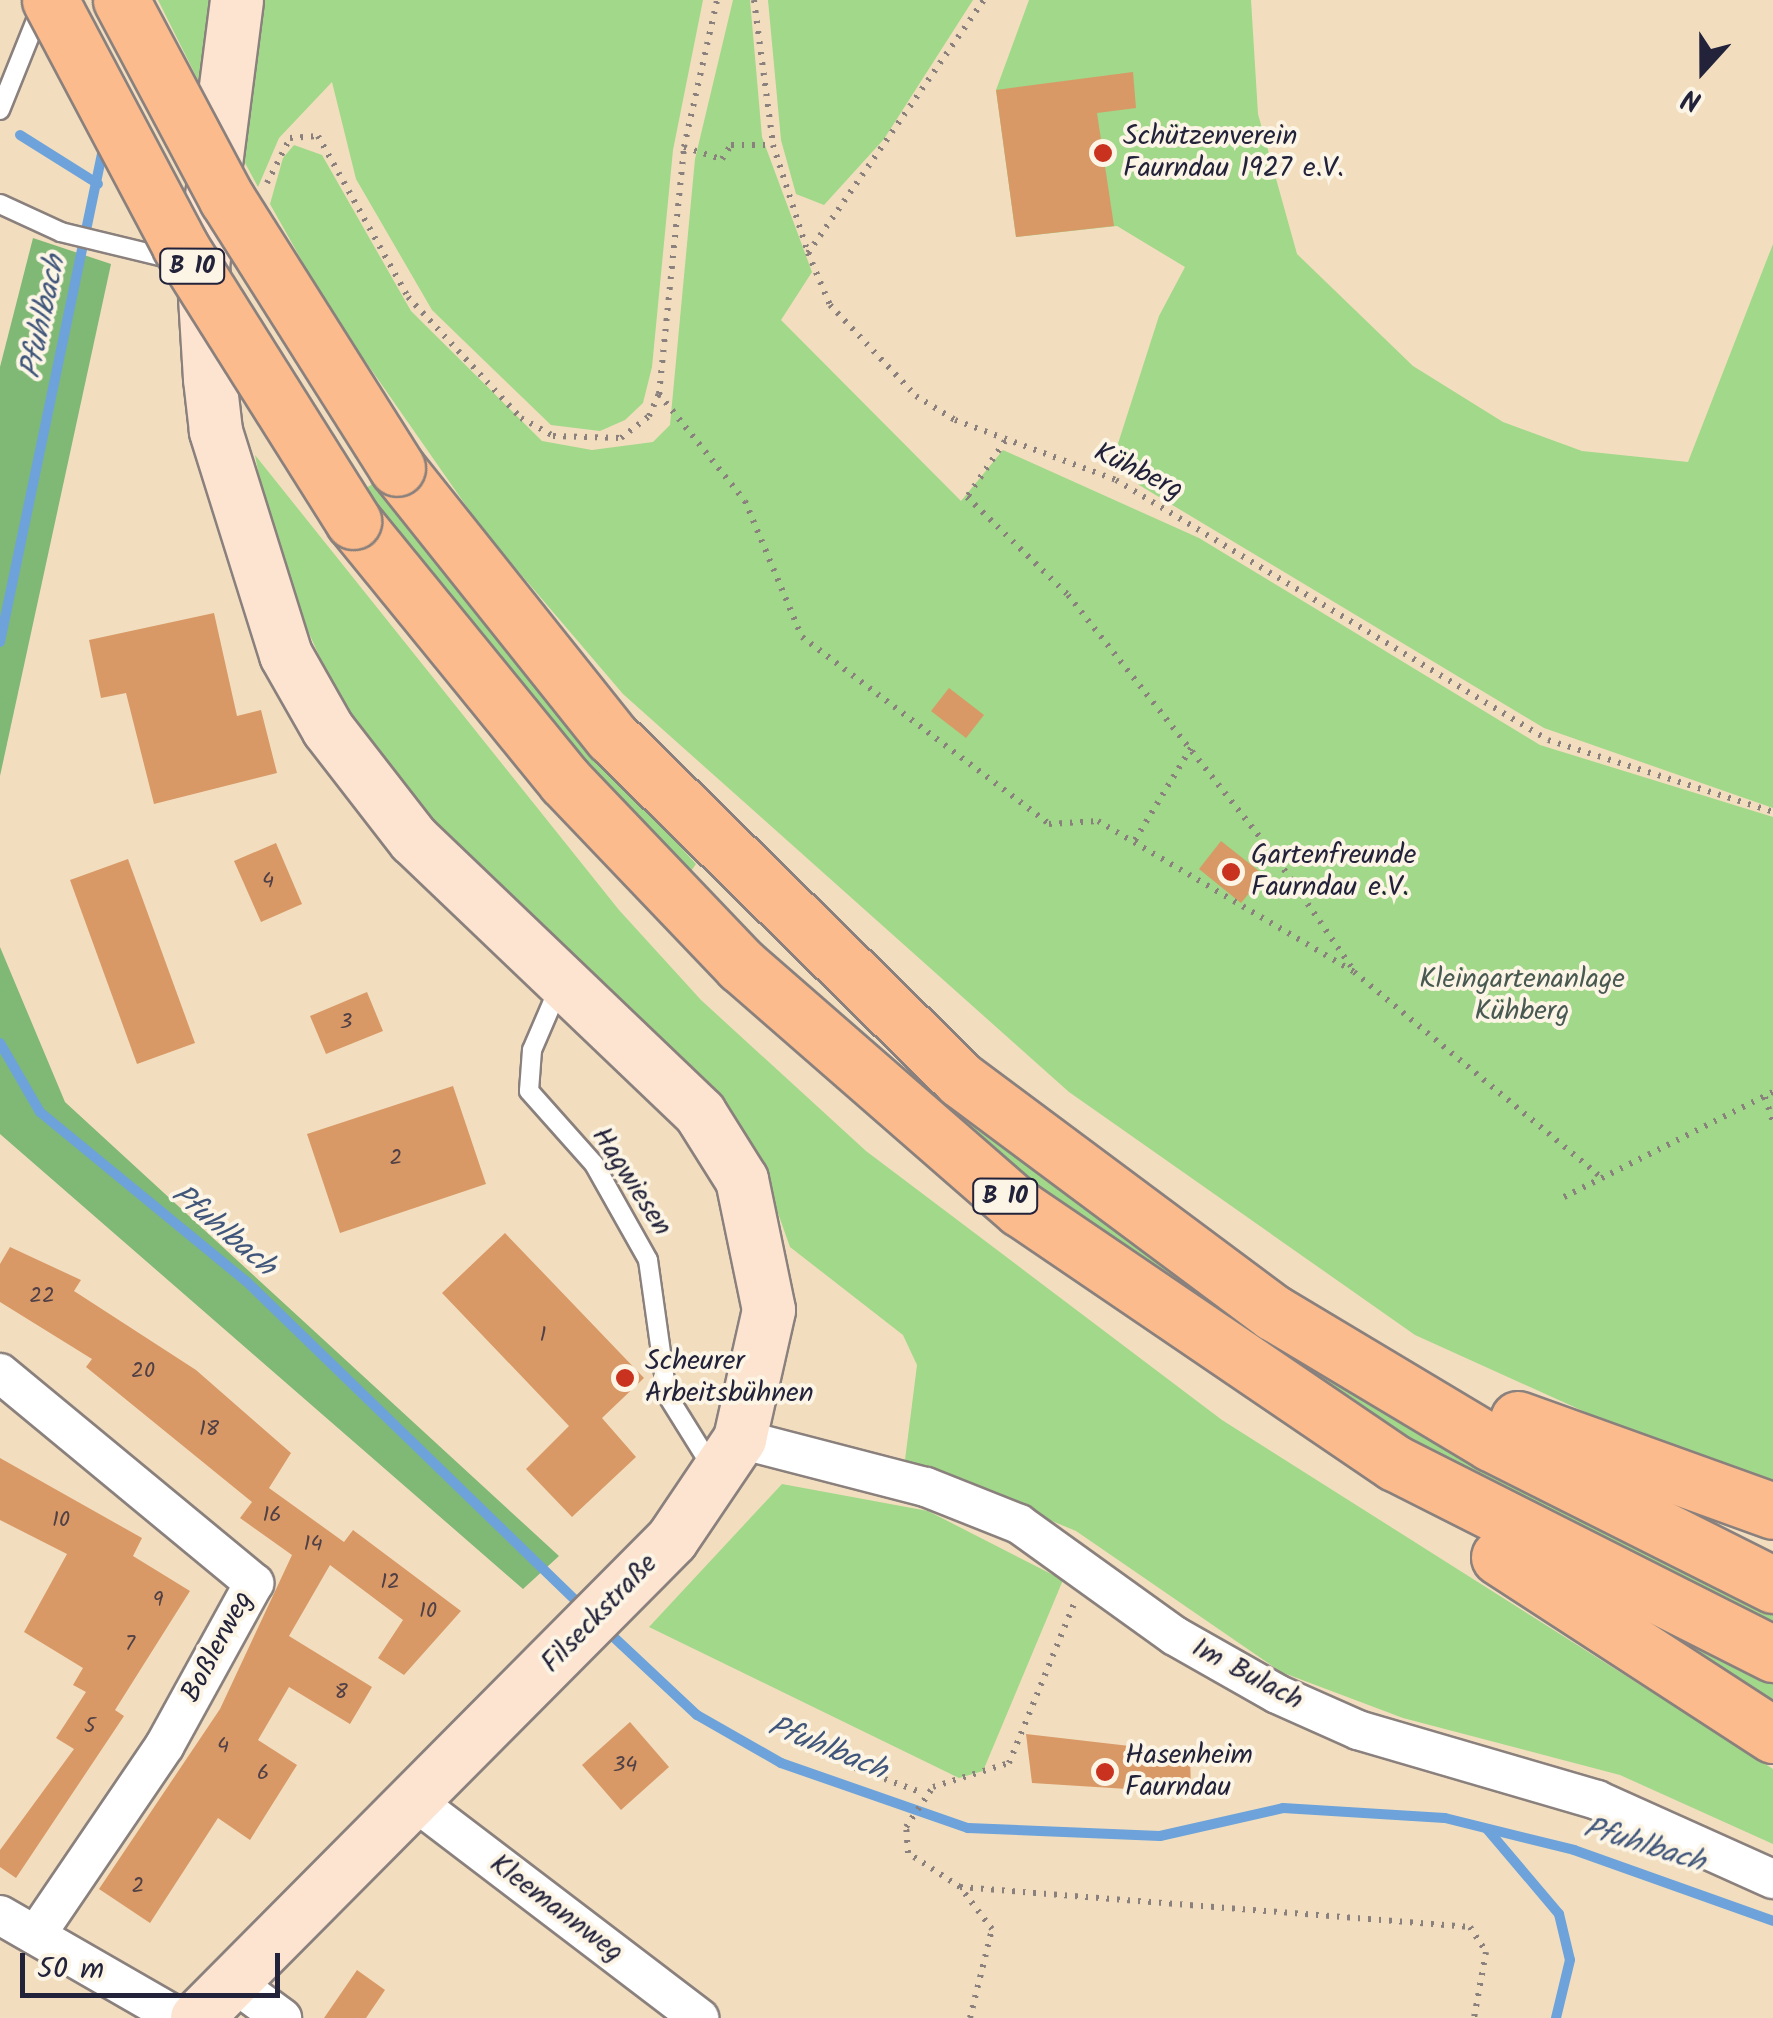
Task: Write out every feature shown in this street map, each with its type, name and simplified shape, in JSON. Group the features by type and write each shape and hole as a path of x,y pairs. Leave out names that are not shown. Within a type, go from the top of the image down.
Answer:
{"highway":[{"name":"B 10","path":"47,0 180,246 353,521 565,781 825,1046 1136,1294 1395,1463 1773,1654"},
{"name":"B 10","path":"120,0 227,199 397,468 612,737 838,968 1096,1187 1382,1381 1773,1585"},
{"name":"B 10","path":"1382,1381 1481,1402 1586,1450 1773,1511"},
{"path":"1395,1463 1458,1533 1773,1736"}],"street":[{"name":"Filseckstraße","path":"213,1999 614,1603 731,1458 769,1310 742,1180 700,1113 414,840 328,728 286,654 216,431 202,266 237,0"},
{"name":"Boßlerweg","path":"0,1372 254,1583 165,1745 36,1935"},
{"name":"Im Bulach","path":"731,1458 926,1487 1090,1566 1175,1636 1277,1694 1358,1730 1597,1800 1773,1879"},
{"name":"Kleemannweg","path":"413,1800 698,2018"},
{"path":"0,1915 179,2018"},
{"path":"213,1999 282,2018"}],"lane":[{"path":"0,110 47,0"},
{"path":"0,204 61,232 202,266"},
{"name":"Hagwiesen","path":"563,980 532,1050 529,1090 594,1164 648,1260 667,1395 695,1451 731,1458"}],"path":[{"path":"318,136 408,297 521,418 553,436 621,438 649,416 658,394 684,147 717,0"},
{"name":"Kühberg","path":"754,0 773,145 808,252 830,305 887,372 955,420 1116,480 1548,740 1773,812"},
{"path":"808,252 984,0"},
{"path":"684,147 722,159 731,144 773,145"},
{"path":"658,394 745,501 802,637 1049,824 1098,821 1354,972 1602,1178"},
{"path":"1005,441 968,496 1068,595 1191,748 1354,972"},
{"path":"1135,840 1191,748"},
{"path":"1564,1197 1769,1094 1773,1121"},
{"path":"970,2018 992,1929 960,1887 908,1853 906,1826 916,1800 924,1793 1009,1763 1090,1566"},
{"path":"855,1768 924,1793"},
{"path":"960,1887 1470,1927 1486,1952 1474,2018"}],"green space":[{"path":"158,0 222,0 204,92"},
{"path":"258,0 703,0 673,150 652,367 643,403 625,420 600,431 551,425 432,310 356,179 332,82 279,138 258,187 232,139"},
{"name":"Kleingartenanlage Kühberg","path":"733,0 750,0 762,137 812,272 781,320 961,501 1003,450 1199,538 1540,745 1773,817 1773,1482 1700,1464 1415,1335 1069,1092 623,694 483,530 329,309 270,204 283,158 294,145 322,155 411,311 542,441 592,450 653,442 670,425 695,159"},
{"path":"768,0 973,0 884,139 824,205 796,194 781,140"},
{"path":"1029,0 1251,0 1258,114 1297,254 1413,366 1503,422 1582,451 1688,462 1773,244 1773,808 1544,728 1139,485 1114,456 1159,316 1185,267 1117,226 1016,237 996,90"},
{"path":"33,238 111,264 0,776 0,367"},
{"path":"255,455 619,910 701,1000 866,1151 1222,1420 1773,1769 1773,1844 1620,1775 1403,1718 1281,1672 1076,1531 905,1460 917,1365 903,1335 790,1247 762,1168 433,833 355,735 275,558"},
{"path":"376,482 544,697 696,864 684,881 528,708 361,491"},
{"path":"0,947 65,1102 559,1556 523,1589 0,1134"},
{"path":"926,1079 1133,1245 1318,1370 1773,1609 1773,1633 1307,1387 910,1096"},
{"path":"782,1484 928,1511 1063,1580 983,1771 959,1778 649,1627"},
{"path":"1651,1625 1773,1681 1773,1707"}],"building":[{"path":"1133,72 1136,108 1097,113 1114,226 1016,237 996,90"},
{"path":"214,613 237,716 261,710 277,773 154,804 126,693 101,698 89,640"},
{"path":"949,688 984,715 966,738 931,711"},
{"name":"Gartenfreunde Faurndau e.V.","path":"1221,841 1264,875 1241,903 1199,869"},
{"path":"276,843 302,904 261,922 234,861"},
{"path":"128,859 195,1043 137,1064 70,880"},
{"path":"367,992 383,1031 326,1054 310,1016"},
{"path":"453,1086 486,1184 340,1233 307,1134"},
{"path":"505,1233 644,1378 602,1418 636,1457 572,1517 526,1469 569,1426 442,1293"},
{"path":"10,1247 81,1280 74,1291 196,1370 291,1453 269,1488 344,1542 353,1530 461,1611 404,1675 378,1658 403,1620 330,1565 289,1636 372,1687 350,1724 289,1687 258,1740 297,1765 250,1840 218,1818 150,1923 99,1889 220,1709 292,1555 240,1518 252,1502 86,1367 92,1359 0,1302 0,1264"},
{"path":"0,1458 142,1538 133,1556 190,1591 115,1710 124,1716 16,1878 0,1867 0,1850 74,1749 56,1738 86,1692 73,1685 83,1668 24,1632 67,1554 0,1520"},
{"path":"630,1722 669,1767 621,1810 582,1765"},
{"path":"1026,1734 1190,1753 1191,1793 1032,1783"},
{"path":"357,1970 385,1990 366,2018 324,2018"}],"waterway":[{"path":"20,135 98,184"},
{"name":"Pfuhlbach","path":"0,642 104,144"},
{"name":"Pfuhlbach","path":"0,1043 40,1112 247,1282 582,1607"},
{"name":"Pfuhlbach","path":"605,1629 697,1715 781,1763 968,1828 1160,1836 1283,1808 1445,1818 1574,1850 1773,1921"},
{"path":"1487,1829 1559,1914 1570,1960 1556,2018"}],"place":[{"name":"Schützenverein Faurndau 1927 e.V.","path":"1103,153"},
{"name":"Gartenfreunde Faurndau e.V.","path":"1231,872"},
{"name":"Scheurer Arbeitsbühnen","path":"625,1378"},
{"name":"Hasenheim Faurndau","path":"1105,1772"}]}
